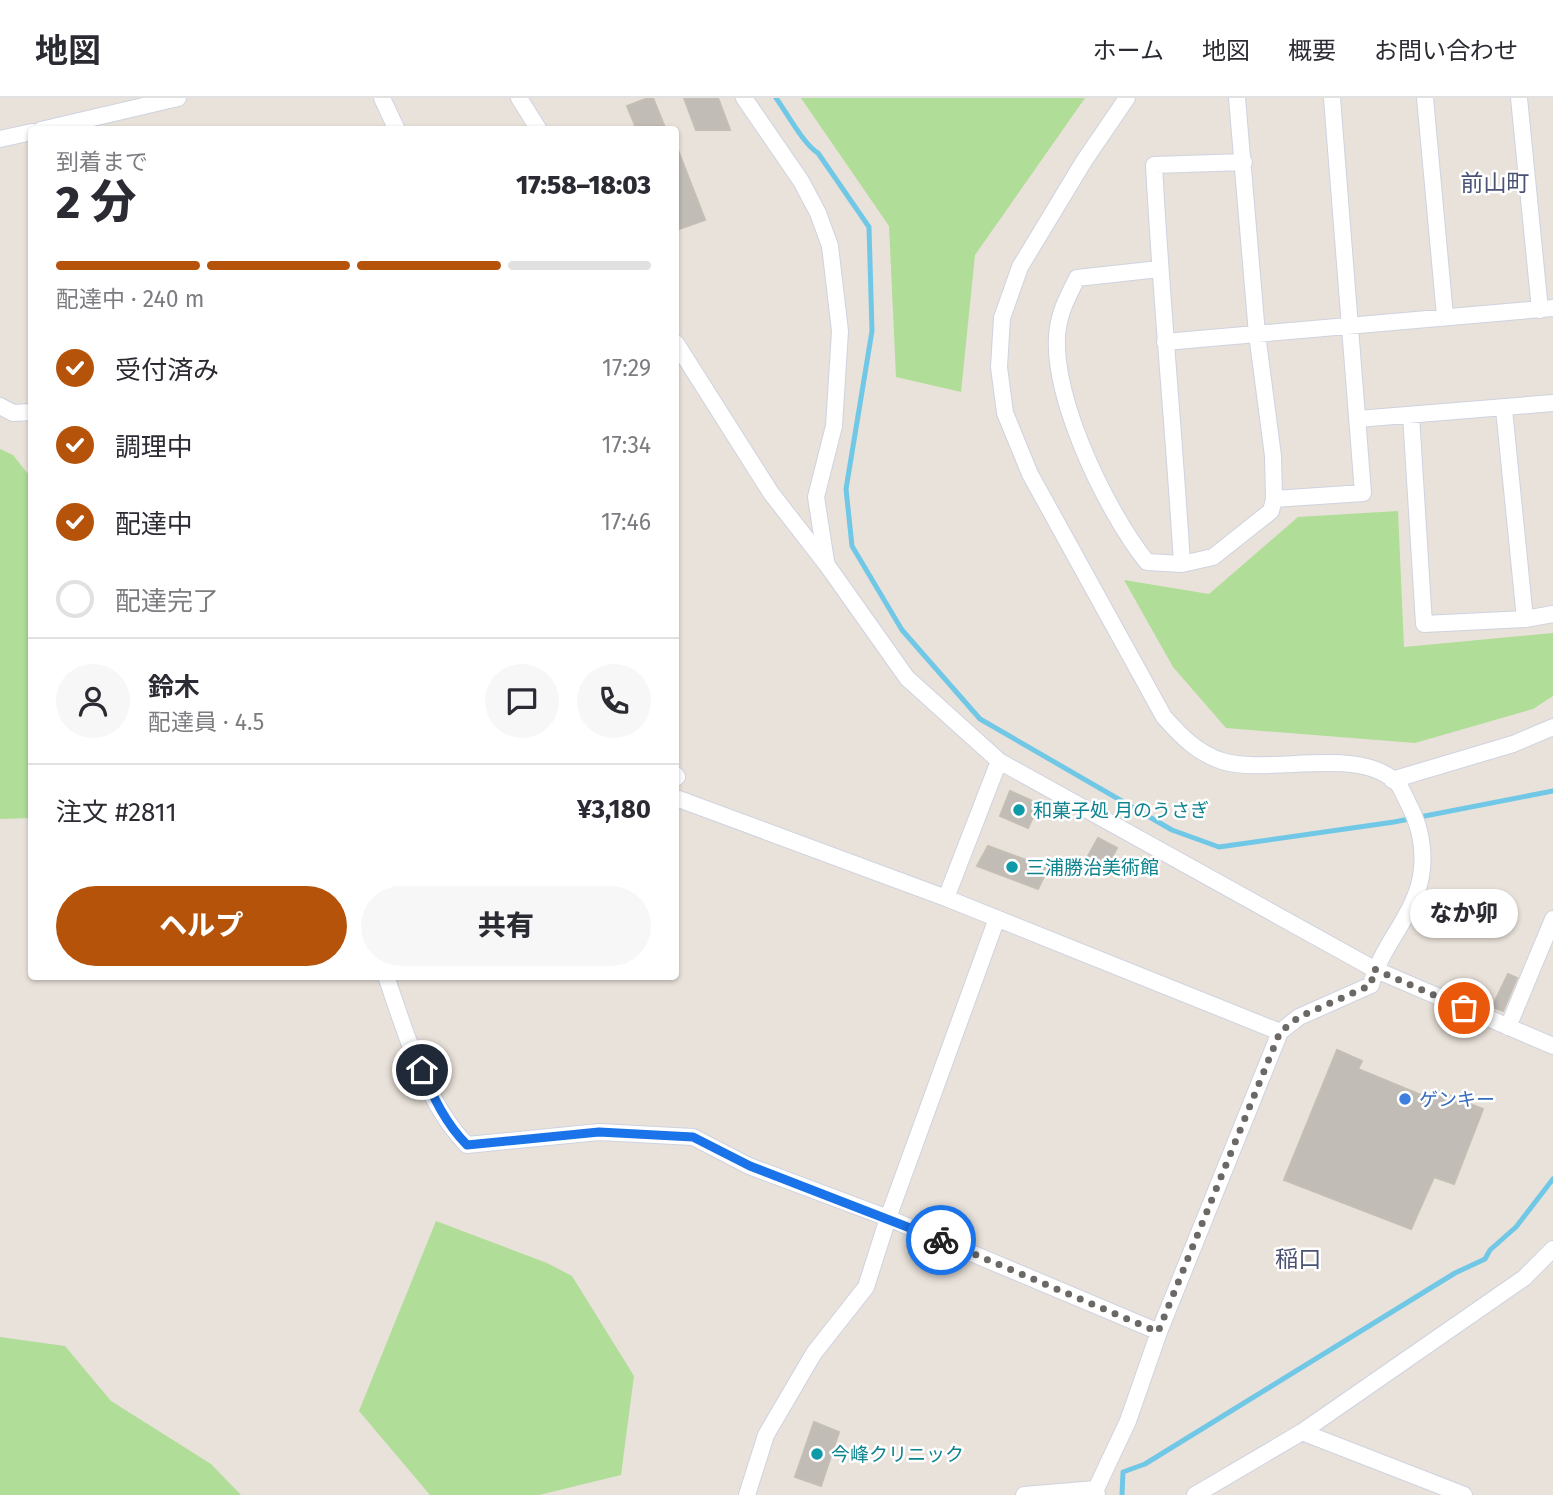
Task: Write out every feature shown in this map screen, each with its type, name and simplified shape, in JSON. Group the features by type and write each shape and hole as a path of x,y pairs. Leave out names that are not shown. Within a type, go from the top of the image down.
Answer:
{"street":[{"path":"58,126 178,98"},
{"path":"382,98 395,126"},
{"path":"519,98 536,126"},
{"path":"744,98 801,181 818,213 830,246 839,345 834,426 816,497 827,565"},
{"path":"1024,1495 1096,1492 1128,1421 1158,1332 1280,1032 1299,1017 1371,985 1374,969 1406,917 1422,870 1422,845 1413,812 1395,782 1376,770 1330,763 1244,766 1221,761 1191,746 1164,717 1030,474 1005,413 999,368 1002,318 1020,267 1084,161 1127,98"},
{"path":"1159,269 1077,278 1059,319 1058,370 1077,438 1125,536 1147,562 1182,564 1213,557 1271,511 1274,499 1273,456 1257,334 1237,98"},
{"path":"1274,499 1363,493 1332,98"},
{"path":"1426,98 1445,316"},
{"path":"1165,342 1546,309 1519,98"},
{"path":"0,139 28,133"},
{"path":"1182,564 1159,269 1154,165 1244,162"},
{"path":"679,349 771,494 827,565 907,678 999,761 1374,969 1553,1046"},
{"path":"1358,419 1553,403"},
{"path":"0,406 13,413 28,412"},
{"path":"1504,409 1525,619"},
{"path":"1411,415 1424,624 1525,619 1553,614"},
{"path":"1395,782 1513,744 1553,727"},
{"path":"946,898 999,761"},
{"path":"679,799 946,898 1280,1032"},
{"path":"1508,1027 1553,919"},
{"path":"747,1495 766,1435 814,1353 866,1287 888,1217 996,920"},
{"path":"388,980 430,1092 453,1131 467,1145 599,1132 693,1137 750,1166 888,1217 1158,1332"},
{"path":"1195,1495 1302,1432 1524,1278 1553,1249"},
{"path":"1302,1432 1464,1495"}],"green space":[{"path":"801,98 1085,98 975,255 961,392 896,377 889,226"},
{"path":"0,449 13,455 28,474 28,818 0,819"},
{"path":"1398,511 1404,647 1553,633 1553,696 1533,709 1415,743 1226,728 1173,667 1124,580 1209,594 1298,517"},
{"path":"436,1221 547,1263 572,1276 634,1376 621,1475 539,1495 430,1495 359,1411"},
{"path":"0,1337 65,1346 111,1401 211,1464 241,1495 0,1495"}],"building":[{"path":"653,98 664,126 635,126 627,106"},
{"path":"684,98 718,98 730,130 696,130"},
{"path":"679,153 705,220 679,229"},
{"name":"和菓子処 月のうさぎ","path":"1010,791 1039,804 1028,828 1000,816"},
{"path":"1098,838 1117,848 1103,875 1083,865"},
{"name":"三浦勝治美術館","path":"988,846 1048,868 1038,889 977,866"},
{"path":"1508,974 1517,978 1503,1011 1492,1007"},
{"path":"1337,1050 1362,1061 1358,1069 1433,1100 1436,1090 1483,1109 1454,1184 1434,1177 1411,1229 1284,1180"},
{"name":"今峰クリニック","path":"814,1422 839,1432 821,1486 795,1477"}],"waterway":[{"path":"776,98 869,227 872,331 846,489 852,546 902,630 980,719 1172,830 1219,847 1394,822 1553,791"},
{"path":"1122,1495 1123,1472 1145,1464 1455,1273 1485,1259 1490,1250 1516,1227 1553,1179"}],"way so far":[{"path":"941,1240 1158,1332 1280,1032 1299,1017 1371,985 1374,969 1464,1008"}],"place":[{"name":"和菓子処 月のうさぎ","path":"1019,810"},
{"name":"三浦勝治美術館","path":"1012,867"},
{"name":"なか卯","path":"1464,1008"},
{"name":"ゲンキー","path":"1405,1099"},
{"name":"今峰クリニック","path":"817,1454"}],"district":[{"name":"前山町","path":"1495,183"},
{"name":"稲口","path":"1298,1259"}],"route":[{"path":"422,1070 430,1092 453,1131 467,1145 599,1132 693,1137 750,1166 888,1217 941,1240"}]}
